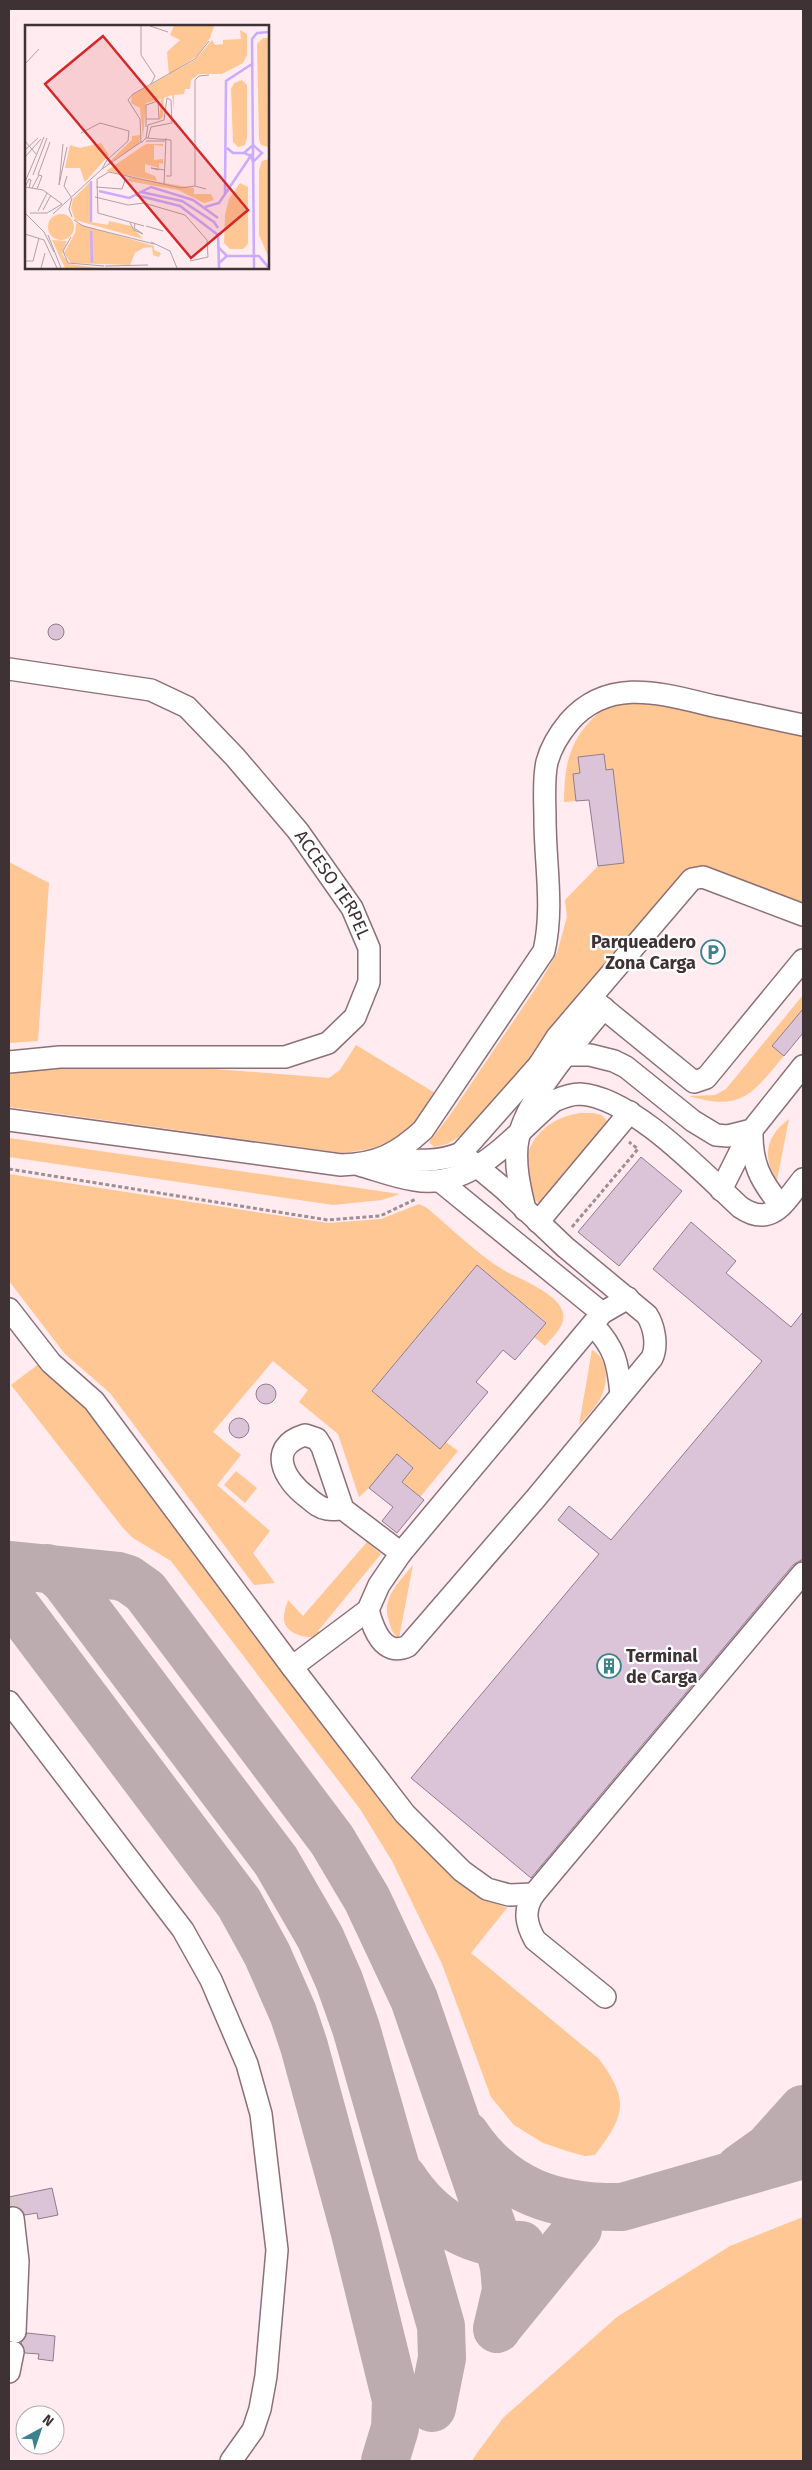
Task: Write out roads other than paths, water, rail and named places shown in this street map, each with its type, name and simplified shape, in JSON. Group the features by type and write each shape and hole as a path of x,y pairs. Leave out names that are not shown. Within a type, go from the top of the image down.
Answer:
{"street":[{"name":"ACCESO TERPEL","path":"9,669 151,690 187,707 235,757 298,831 352,908 368,948 369,982 355,1017 328,1043 285,1057 60,1057 9,1062"},
{"path":"357,1164 382,1158 396,1152 423,1130 544,951 549,928 550,903 545,819 547,763 555,742 577,713 591,703 615,694 657,693 803,725"},
{"path":"532,1216 517,1173 520,1130 527,1113 566,1055 597,1003 686,883 698,877 703,877 803,915"},
{"path":"694,1082 706,1078 803,960"},
{"path":"597,1003 694,1082 711,1089 718,1085 803,983"},
{"path":"382,1158 432,1161 450,1158 461,1153 539,1065 556,1037 597,1003"},
{"path":"539,1065 566,1055 590,1054 614,1061 626,1068 693,1121 716,1135 728,1136 752,1130"},
{"path":"721,1190 752,1130 803,1066"},
{"path":"9,1120 321,1163 357,1164 415,1181 440,1181 464,1174 477,1167 554,1101 566,1096 580,1094 598,1098 637,1116 740,1207 757,1216 773,1212 781,1206 803,1179"},
{"path":"532,1216 637,1116"},
{"path":"752,1130 752,1154 757,1171 768,1190 781,1206"},
{"path":"368,1610 374,1633 381,1640 394,1649 408,1646 536,1498 652,1358 655,1351 651,1322 628,1298 564,1247 461,1153"},
{"path":"440,1181 597,1319 618,1364 621,1394"},
{"path":"292,1667 368,1610 379,1585 402,1554 597,1319 628,1298"},
{"path":"9,1309 51,1363 94,1401 292,1667 405,1814 462,1871 487,1889 509,1895 534,1894"},
{"path":"343,1508 402,1554"},
{"path":"605,1997 536,1940 529,1929 526,1915 528,1903 803,1573"},
{"path":"9,1702 183,1930 212,1980 247,2064 260,2114 277,2250 266,2376 260,2409 253,2430 231,2461"},
{"path":"9,2372 14,2342 18,2261 13,2218"}],"tunnel":[{"path":"9,2199 13,2218"}],"place":[{"name":"Parqueadero Zona Carga","path":"713,952"},
{"name":"Terminal de Carga","path":"609,1666"}]}
